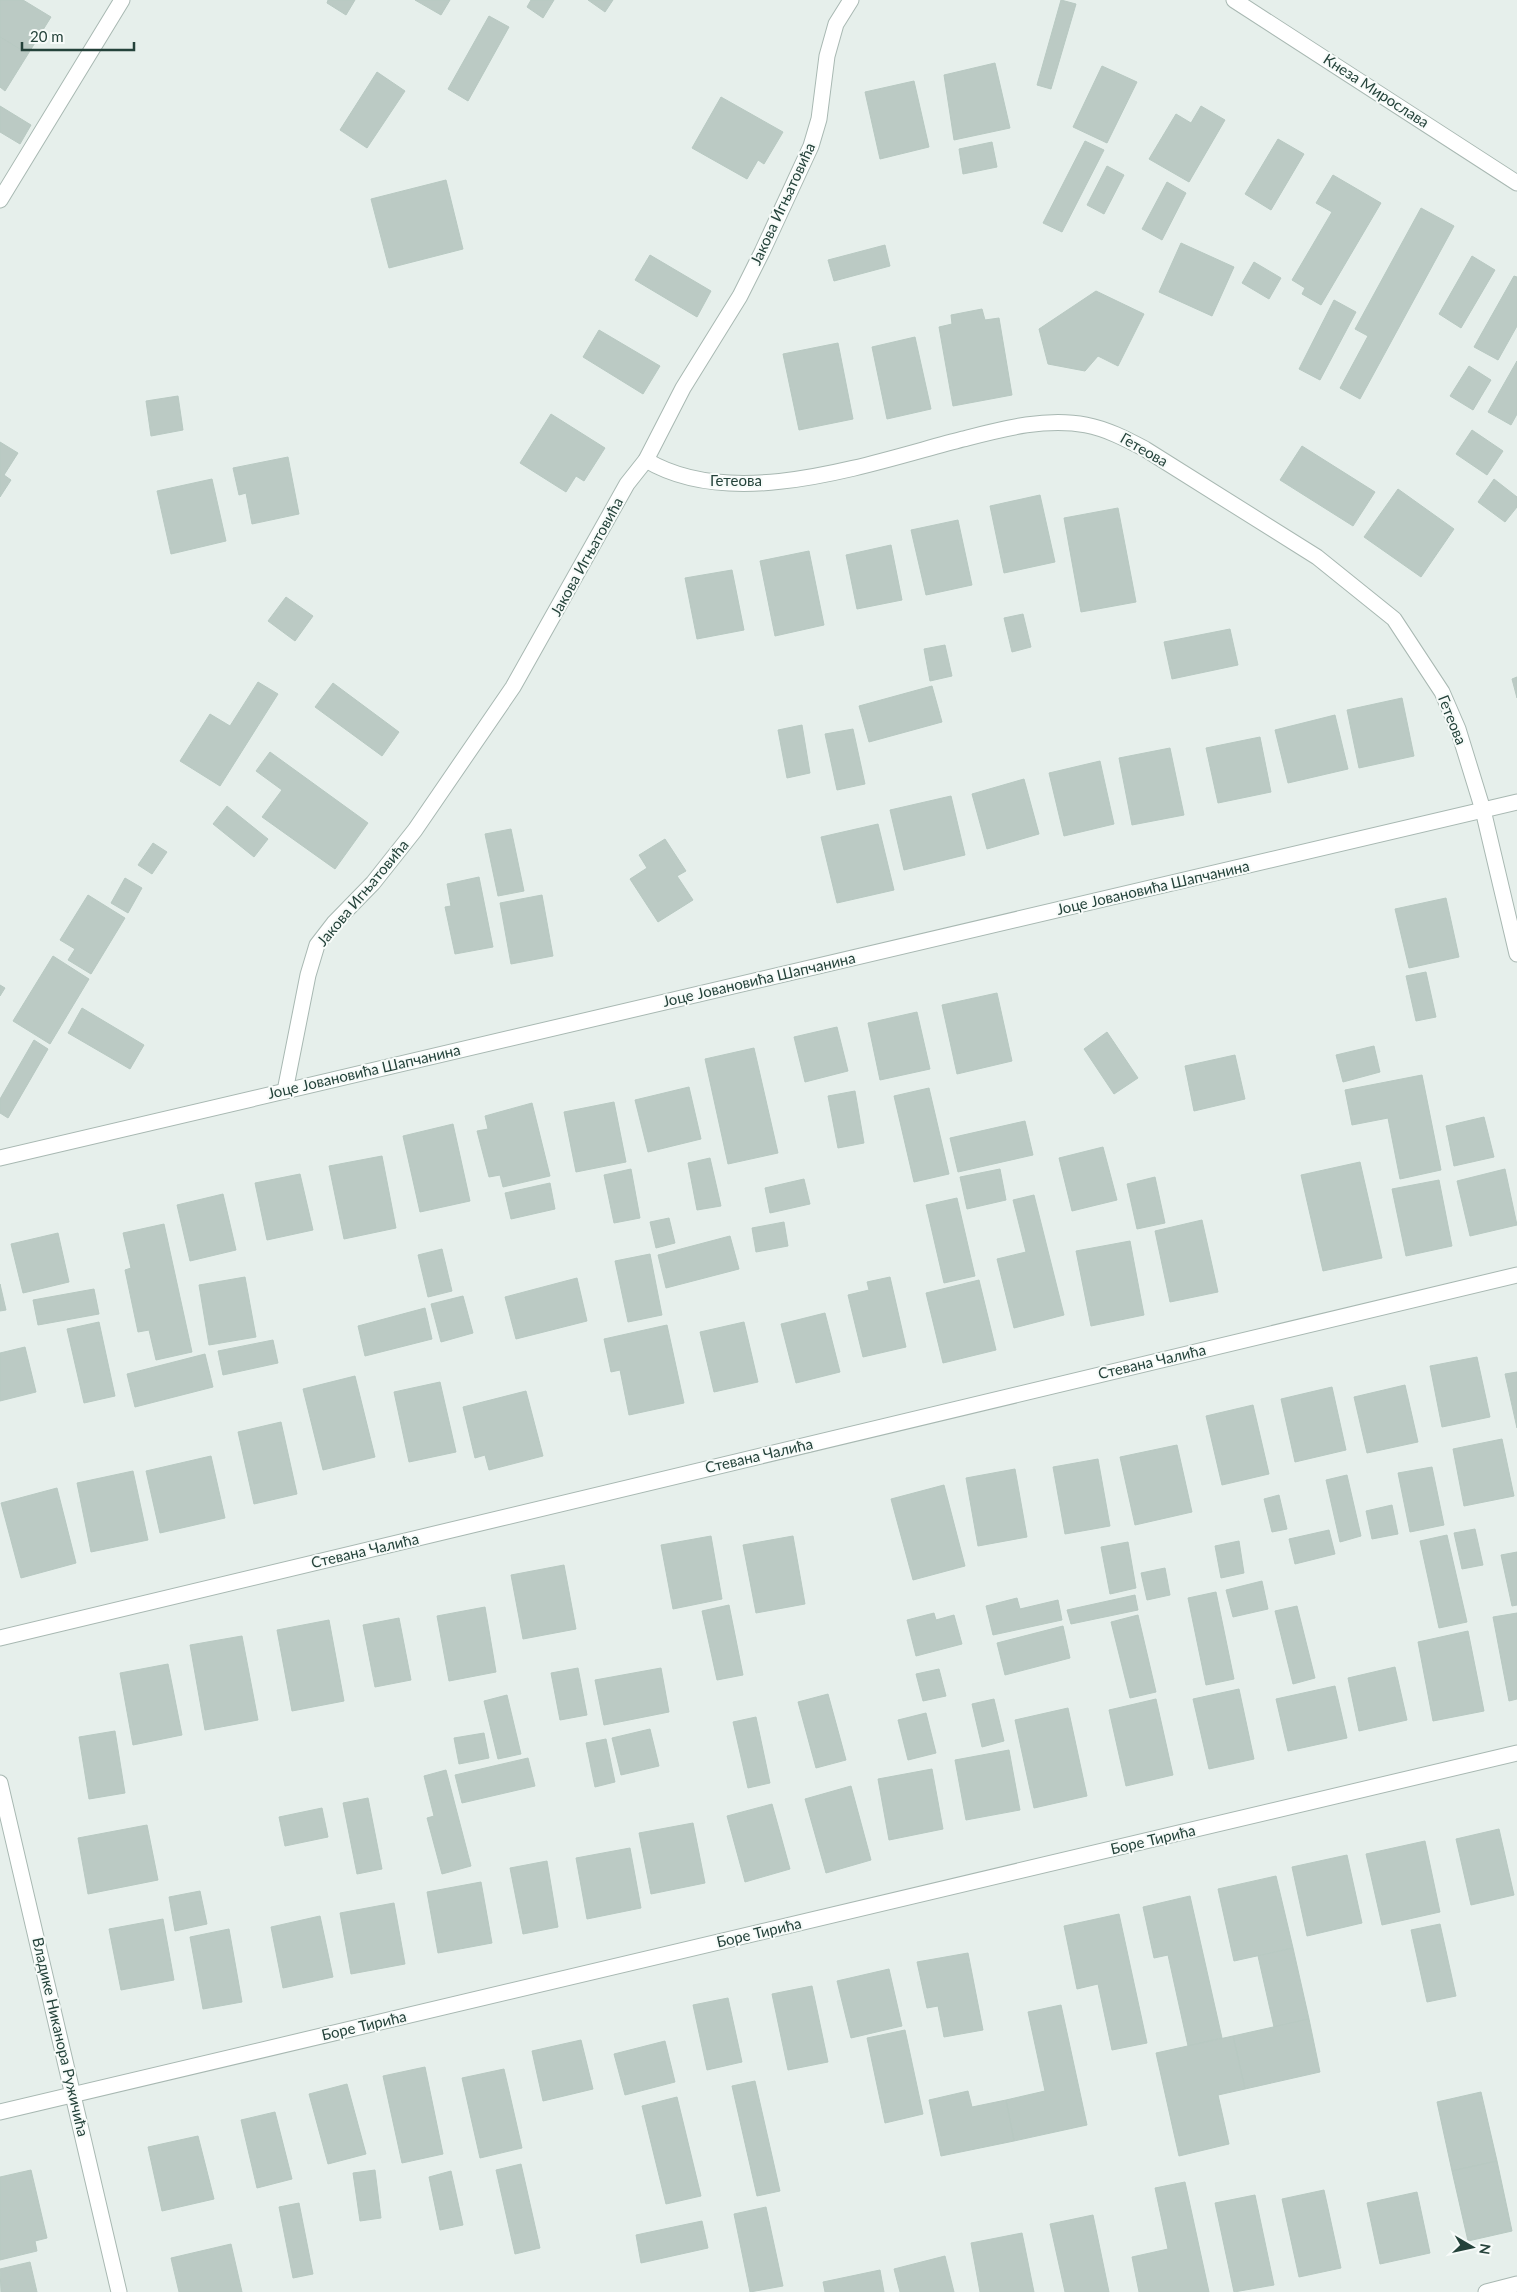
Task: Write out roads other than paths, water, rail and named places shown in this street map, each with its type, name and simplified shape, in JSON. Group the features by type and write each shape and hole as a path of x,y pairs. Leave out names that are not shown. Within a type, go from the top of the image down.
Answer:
{"street":[{"path":"0,200 121,0"},
{"name":"Јакова Игњатовића","path":"285,1091 308,975 317,945 334,923 373,883 415,830 476,743 542,638 627,484 646,460 683,388 740,296 811,146 820,119 827,56 831,40 836,24 851,0"},
{"name":"Кнеза Мирослава","path":"1234,0 1517,182"},
{"name":"Гетеова","path":"646,460 687,478 741,484 819,476 996,430 1045,423 1085,424 1117,434 1145,449 1317,557 1394,620 1442,692 1458,729 1483,810 1517,954"},
{"name":"Јоце Јовановића Шапчанина","path":"0,1158 1517,802"},
{"name":"Стевана Чалића","path":"0,1638 1517,1275"},
{"name":"Боре Тирића","path":"0,2112 1517,1753"},
{"name":"Владике Никанора Ружичића","path":"0,1783 119,2292"},
{"path":"1486,2292 1517,2284"}]}
